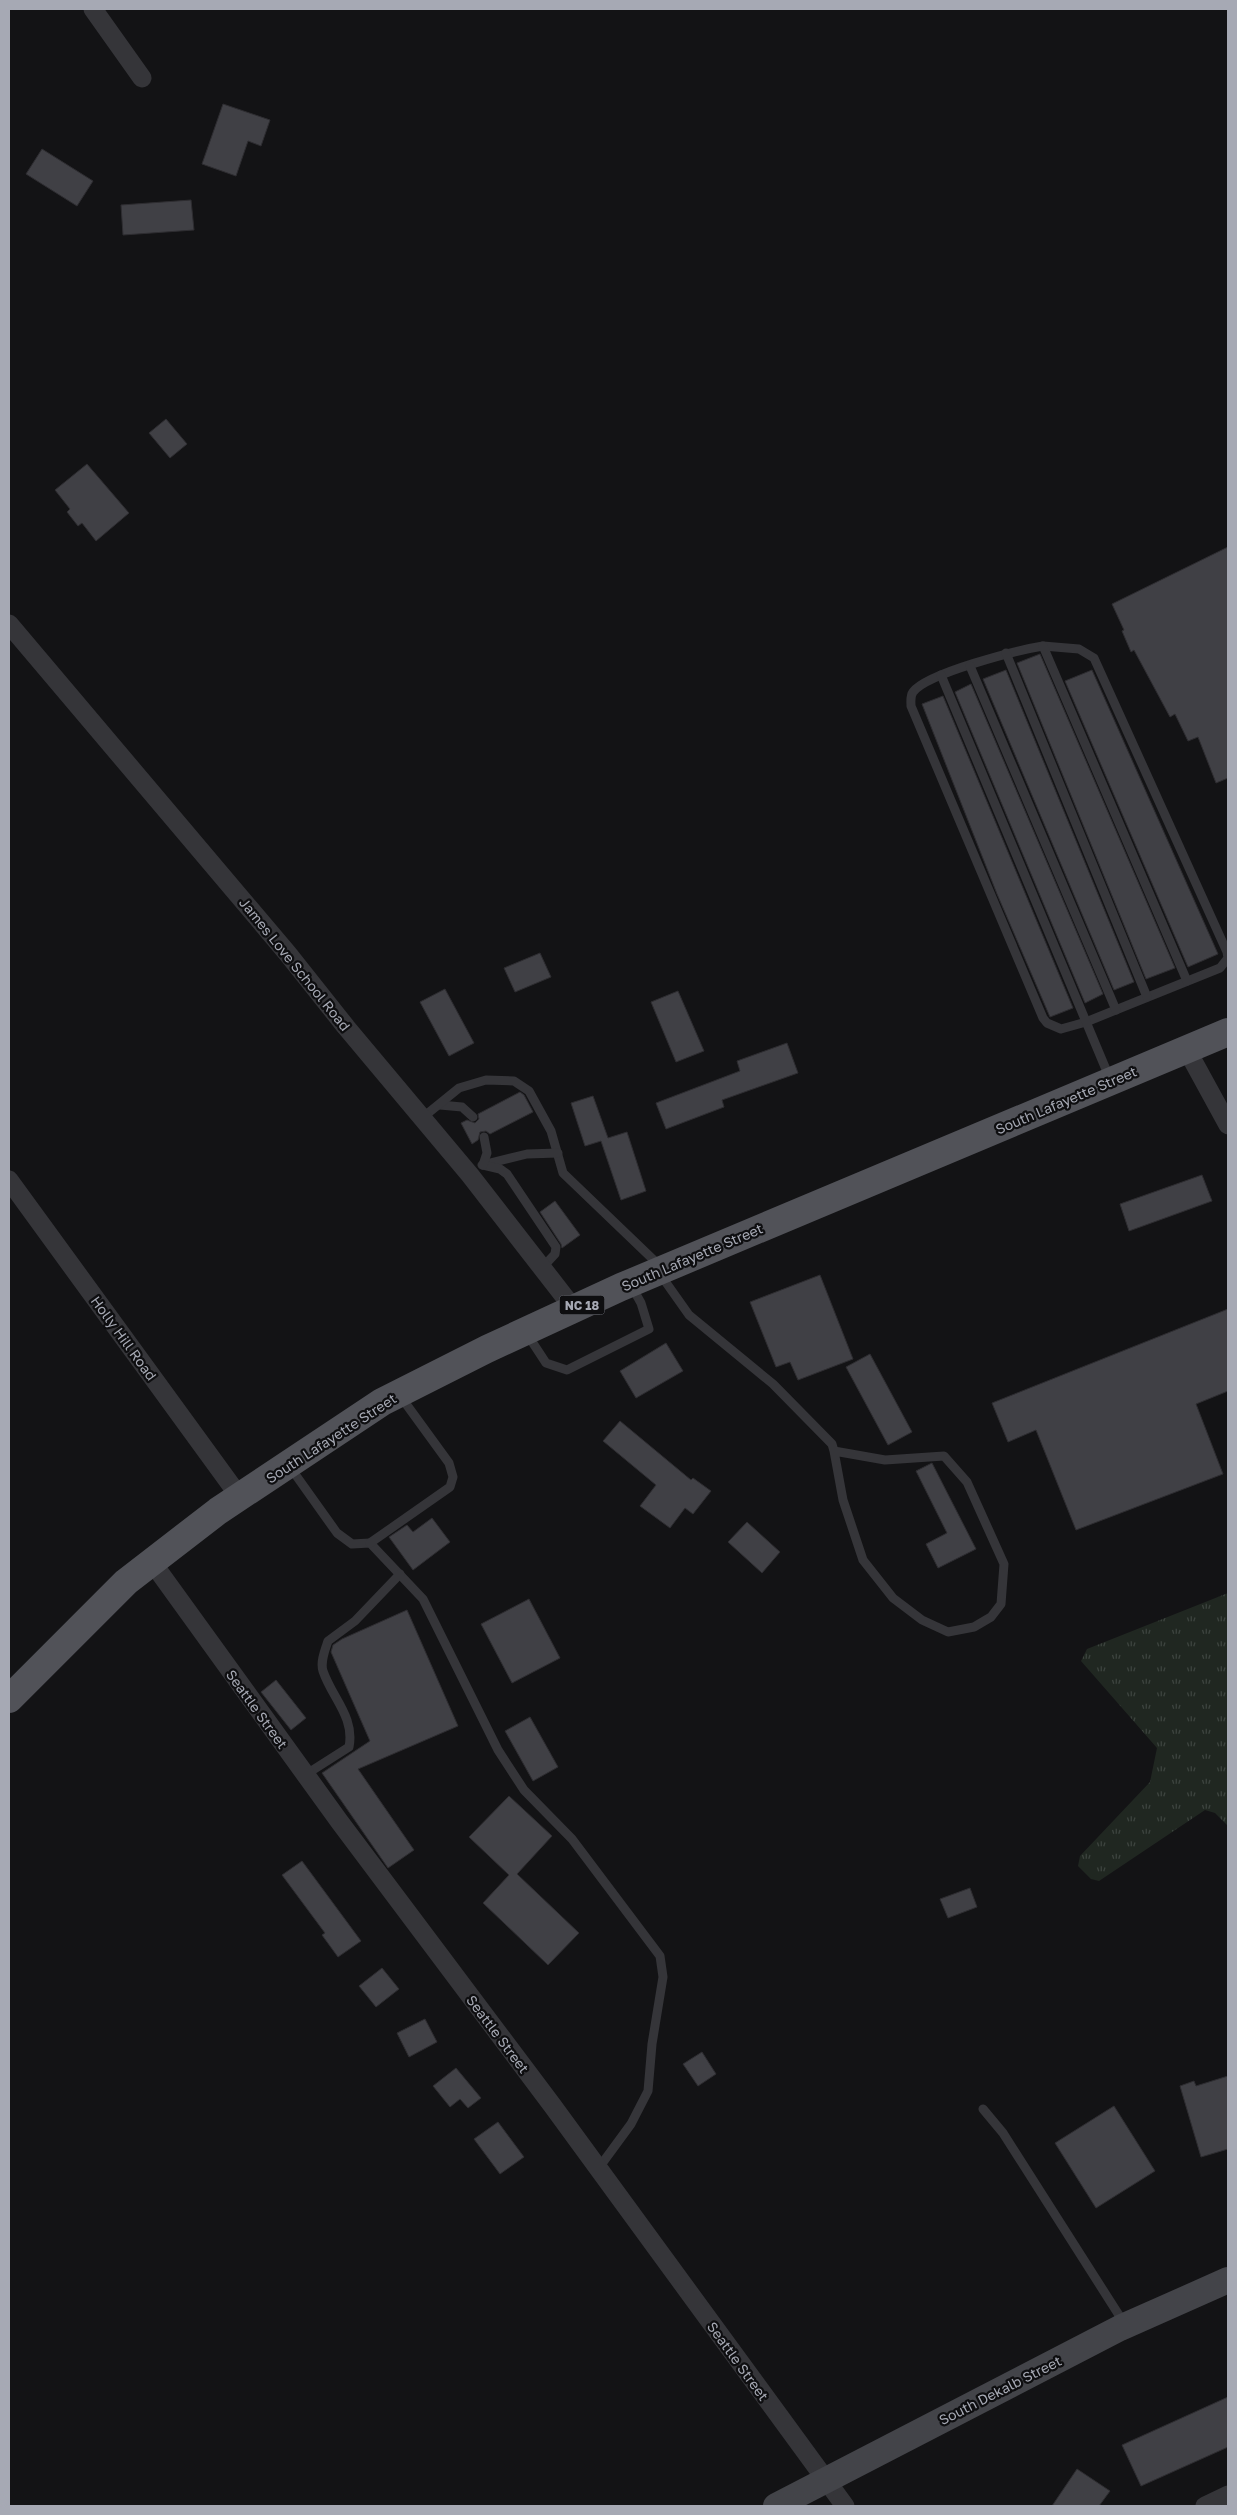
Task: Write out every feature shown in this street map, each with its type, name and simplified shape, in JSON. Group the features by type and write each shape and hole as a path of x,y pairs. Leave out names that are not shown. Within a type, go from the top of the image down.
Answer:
{"main road":[{"name":"South Lafayette Street","path":"9,1699 126,1582 239,1496 382,1402 630,1283 1228,1032"},
{"name":"South Dekalb Street","path":"776,2506 1125,2326 1228,2280"}],"street":[{"path":"93,9 142,78"},
{"name":"James Love School Road","path":"9,624 148,787 422,1118 477,1170 574,1309"},
{"path":"1187,1050 1228,1125"},
{"name":"Holly Hill Road","path":"9,1180 239,1496"},
{"name":"Seattle Street","path":"152,1562 305,1775 598,2169 845,2506"},
{"path":"1205,2506 1228,2495"}],"lane":[{"path":"1043,646 1187,981"},
{"path":"1043,646 1079,648 1094,658 1228,952 1228,958 1224,965 1086,1022 1061,1028 1047,1023 1043,1018 911,706 911,693 916,688 941,675 1006,653 1043,646"},
{"path":"1006,653 1147,997"},
{"path":"970,666 1116,1010"},
{"path":"941,675 1111,1082"},
{"path":"422,1118 459,1088 486,1080 514,1081 529,1091 551,1131 563,1173 661,1270 690,1315 773,1384 832,1444 843,1500 863,1560 892,1598 922,1620 948,1632 974,1627 991,1617 1002,1604 1004,1564 967,1482 944,1456 885,1460 834,1452"},
{"path":"440,1105 462,1107 473,1117"},
{"path":"477,1170 487,1153 484,1137"},
{"path":"477,1170 527,1154 558,1153"},
{"path":"477,1170 500,1169 506,1174 556,1247 555,1254 543,1267"},
{"path":"525,1332 546,1363 567,1370 649,1329 641,1304 630,1283"},
{"path":"288,1464 337,1533 352,1544 370,1543 450,1487 453,1477 450,1463 399,1394"},
{"path":"370,1543 423,1599 498,1750 524,1790 572,1838 660,1956 663,1977 652,2044 648,2091 631,2124 598,2169"},
{"path":"305,1775 349,1747 351,1736 346,1715 322,1670 328,1641 355,1621 400,1574"},
{"path":"983,2109 1003,2133 1125,2326"}],"green space":[{"path":"1228,1593 1228,1826 1215,1813 1205,1810 1099,1881 1091,1879 1078,1866 1080,1856 1150,1782 1157,1748 1081,1661 1087,1649"}],"building":[{"path":"223,104 270,120 261,146 248,141 236,176 202,164"},
{"path":"42,149 93,181 77,206 26,174"},
{"path":"191,200 194,230 123,235 121,205"},
{"path":"166,419 187,444 170,458 149,433"},
{"path":"87,464 129,513 96,541 82,523 78,526 67,512 70,509 55,490"},
{"path":"1228,547 1228,778 1216,783 1198,737 1188,741 1175,714 1170,717 1134,650 1131,652 1122,631 1124,630 1112,604"},
{"path":"1040,654 1175,968 1146,979 1017,663"},
{"path":"1006,670 1134,982 1114,990 983,679"},
{"path":"1092,670 1218,954 1188,967 1065,681"},
{"path":"971,684 1103,994 1085,1003 955,692"},
{"path":"943,696 1073,1008 1050,1017 997,894 922,704"},
{"path":"540,953 551,977 515,992 504,968"},
{"path":"445,989 474,1043 449,1056 420,1002"},
{"path":"678,991 704,1051 676,1062 651,1002"},
{"path":"787,1043 798,1073 722,1100 724,1107 666,1129 656,1103 740,1071 737,1061"},
{"path":"520,1092 524,1095 533,1112 490,1134 486,1131 480,1132 478,1140 472,1144 461,1123 467,1120 475,1123 479,1119 478,1114"},
{"path":"593,1096 608,1138 627,1132 646,1191 621,1200 601,1141 585,1146 571,1103"},
{"path":"1202,1175 1212,1201 1129,1231 1120,1204"},
{"path":"555,1201 580,1235 562,1248 540,1212"},
{"path":"820,1275 853,1359 798,1380 790,1362 776,1367 750,1302"},
{"path":"1228,1309 1228,1391 1196,1404 1223,1474 1076,1530 1036,1430 1008,1442 992,1403"},
{"path":"666,1343 683,1371 636,1398 620,1371"},
{"path":"870,1354 912,1432 888,1445 846,1367"},
{"path":"620,1421 691,1480 693,1478 711,1491 693,1514 685,1508 670,1528 640,1506 656,1485 603,1441"},
{"path":"932,1463 976,1549 938,1568 926,1544 947,1533 916,1471"},
{"path":"432,1518 450,1542 413,1570 389,1537 407,1525 413,1532"},
{"path":"747,1522 780,1552 762,1573 728,1542"},
{"path":"529,1599 560,1658 512,1683 481,1624"},
{"path":"407,1610 458,1726 358,1769 414,1850 388,1868 322,1773 370,1741 331,1652 333,1645 342,1639"},
{"path":"276,1680 306,1718 291,1730 261,1692"},
{"path":"530,1717 558,1767 533,1781 505,1731"},
{"path":"509,1796 552,1836 517,1874 579,1933 548,1965 483,1903 509,1875 469,1837"},
{"path":"302,1861 361,1941 338,1957 322,1935 325,1933 282,1875"},
{"path":"970,1888 977,1907 948,1918 940,1899"},
{"path":"382,1968 399,1989 376,2007 359,1986"},
{"path":"425,2019 437,2042 409,2057 397,2033"},
{"path":"702,2052 716,2074 698,2086 683,2064"},
{"path":"456,2068 481,2098 468,2108 460,2099 450,2107 433,2086"},
{"path":"1228,2076 1228,2149 1201,2157 1180,2086 1194,2081 1196,2086"},
{"path":"1114,2106 1155,2171 1096,2208 1055,2143"},
{"path":"498,2122 524,2157 500,2174 474,2139"},
{"path":"1228,2397 1228,2447 1141,2486 1122,2445"},
{"path":"1077,2469 1110,2491 1099,2506 1052,2506"}]}
